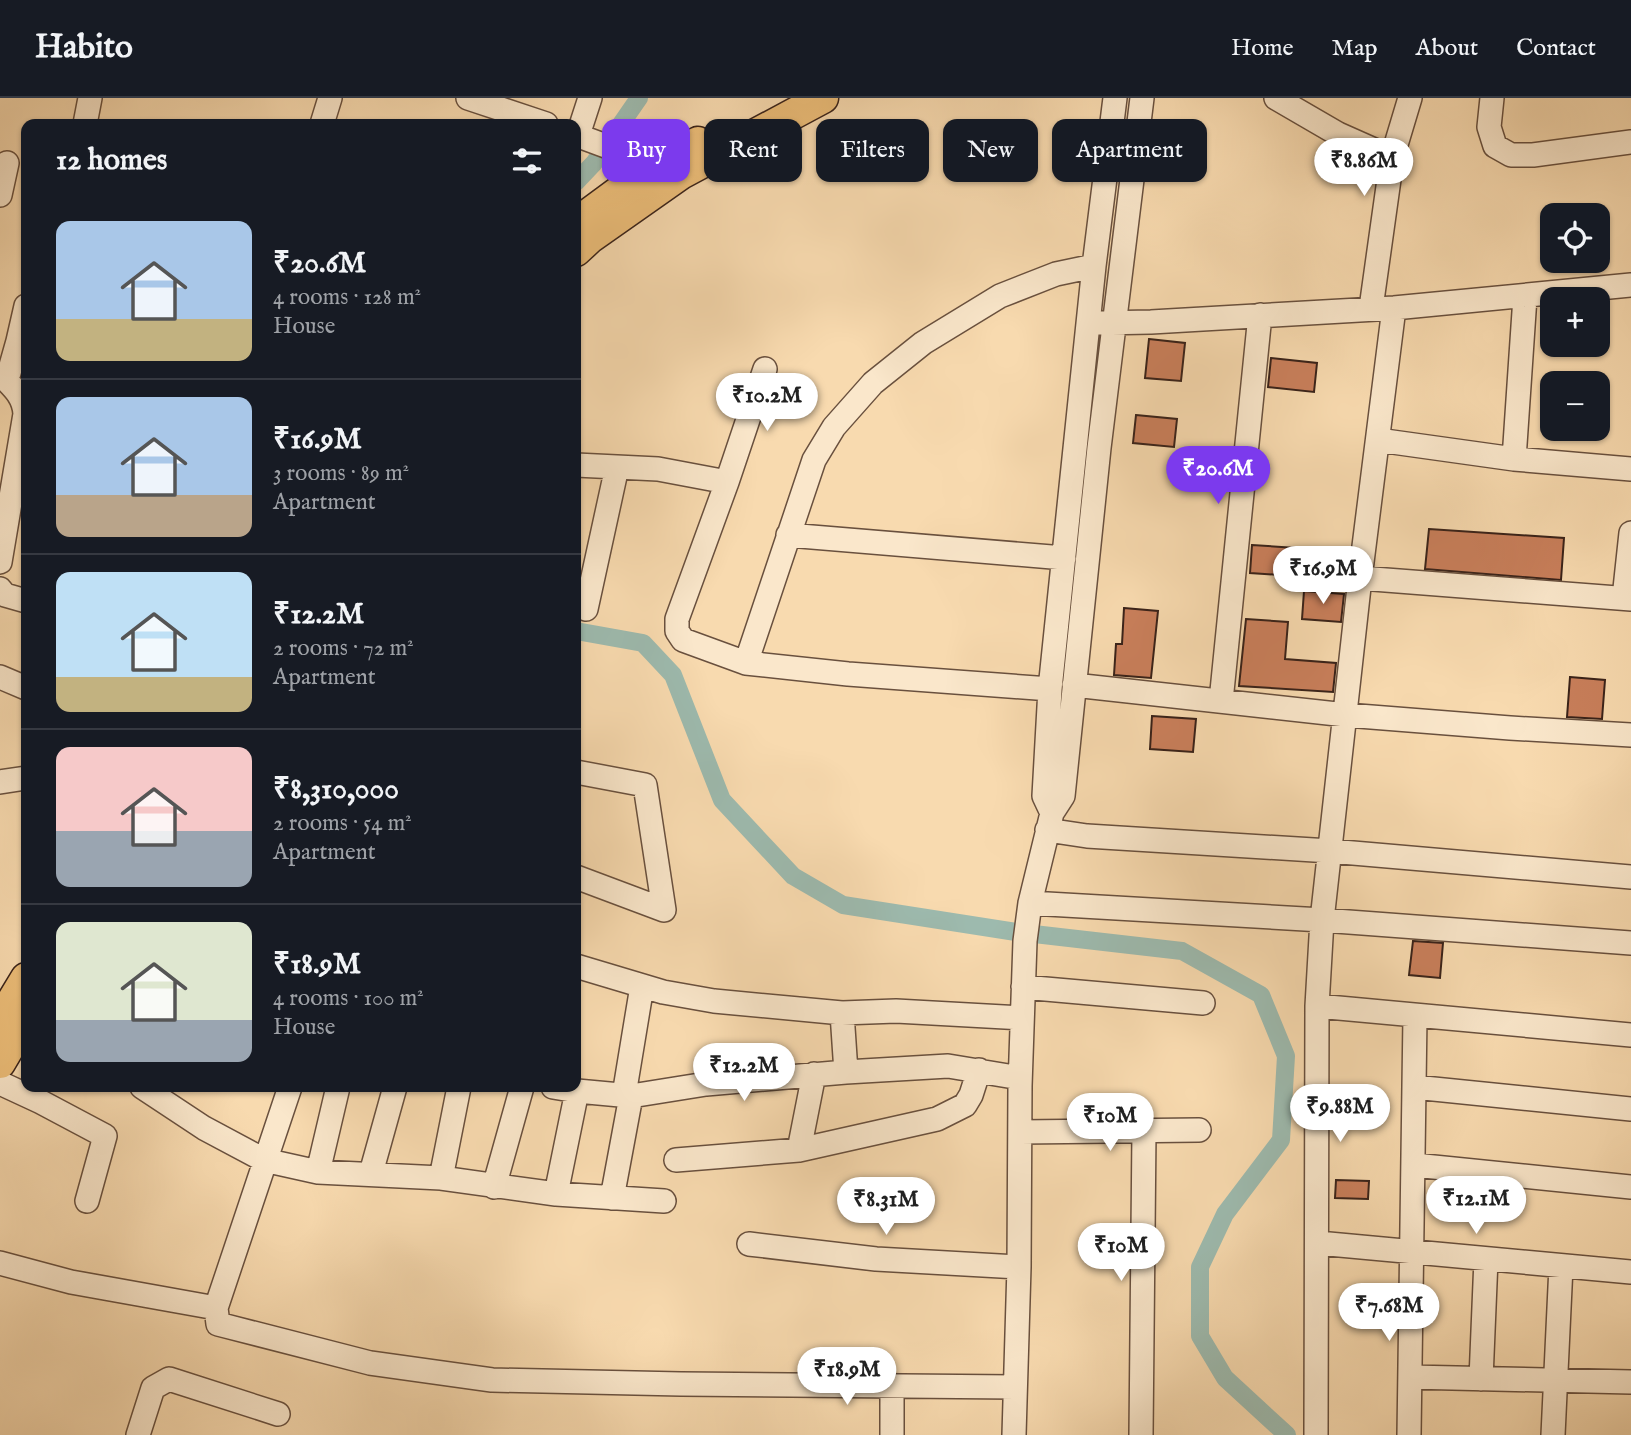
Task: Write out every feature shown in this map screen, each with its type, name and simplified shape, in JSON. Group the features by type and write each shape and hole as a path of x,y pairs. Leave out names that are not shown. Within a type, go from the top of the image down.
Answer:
{"main road":[{"path":"690,155 783,98"},
{"path":"690,159 823,98"},
{"path":"581,220 646,182"},
{"path":"581,246 653,182"},
{"path":"0,1021 21,986"},
{"path":"0,1063 21,1027"}],"street":[{"path":"86,119 90,98"},
{"path":"324,119 330,98"},
{"path":"468,98 508,104 536,119"},
{"path":"590,98 584,138 602,145"},
{"path":"1049,821 1044,796 1050,689 1094,266 1115,98"},
{"path":"1014,1435 1019,1267 1021,1018 1027,921 1049,821 1063,796 1099,448 1142,98"},
{"path":"1276,98 1338,134 1392,158"},
{"path":"1316,1435 1317,1006 1322,920 1378,440 1382,308 1392,158 1410,98"},
{"path":"1492,98 1489,127 1495,146 1511,155 1533,155 1631,142"},
{"path":"0,195 11,164"},
{"path":"746,663 814,460 834,427 873,383 923,343 1000,296 1056,274 1094,266"},
{"path":"1089,323 1382,308 1525,297 1631,285"},
{"path":"1514,458 1525,297"},
{"path":"1221,701 1260,315"},
{"path":"21,344 9,373 1,378 15,389 21,399"},
{"path":"765,369 677,619 677,631 683,640 746,663 848,674 1050,689"},
{"path":"1378,440 1631,470"},
{"path":"0,562 6,490 21,443"},
{"path":"581,465 658,469 727,482"},
{"path":"586,609 617,467"},
{"path":"1360,578 1627,599 1631,533"},
{"path":"788,535 1064,558"},
{"path":"0,589 5,595 21,600"},
{"path":"0,677 21,686"},
{"path":"1074,685 1346,715 1631,735"},
{"path":"581,773 645,785 664,910 581,879"},
{"path":"0,782 21,779"},
{"path":"1049,821 1087,836 1330,851 1631,877"},
{"path":"1027,921 1322,920 1631,943"},
{"path":"581,968 642,986 714,1001 842,1013 896,1010 1021,1018"},
{"path":"612,1198 642,986"},
{"path":"1023,988 1203,1003"},
{"path":"1317,1006 1631,1035"},
{"path":"842,1013 845,1072"},
{"path":"1409,1435 1415,1016"},
{"path":"581,1091 627,1096 706,1084 948,1066 1020,1078"},
{"path":"676,1160 799,1150 946,1115 965,1105 979,1070"},
{"path":"799,1150 814,1074"},
{"path":"0,1083 41,1101 105,1136 87,1201"},
{"path":"1414,1087 1631,1109"},
{"path":"150,1092 213,1133 264,1160 318,1172 441,1178 556,1194 664,1200"},
{"path":"288,1092 216,1308 218,1324 370,1363 492,1380 1015,1387"},
{"path":"318,1172 337,1092"},
{"path":"370,1173 394,1092"},
{"path":"441,1178 458,1092"},
{"path":"494,1187 521,1092"},
{"path":"556,1194 577,1092"},
{"path":"1021,1132 1199,1130"},
{"path":"1141,1435 1144,1131"},
{"path":"1414,1165 1631,1186"},
{"path":"1318,1243 1631,1272"},
{"path":"749,1244 876,1259 1019,1267"},
{"path":"1481,1379 1486,1259"},
{"path":"0,1263 71,1282 216,1308"},
{"path":"1553,1435 1561,1266"},
{"path":"1410,1377 1631,1382"},
{"path":"138,1435 153,1388 169,1379 278,1414"},
{"path":"892,1386 892,1435"}],"building":[{"path":"1149,339 1185,343 1181,381 1145,378"},
{"path":"1271,358 1317,363 1314,392 1268,387"},
{"path":"1136,415 1177,419 1174,447 1133,443"},
{"path":"1429,529 1564,538 1561,580 1425,569"},
{"path":"1252,545 1296,548 1294,576 1250,573"},
{"path":"1304,591 1344,594 1341,622 1302,619"},
{"path":"1124,608 1158,611 1151,678 1114,675 1116,644 1122,644"},
{"path":"1246,619 1288,622 1285,659 1336,663 1333,692 1239,686"},
{"path":"1570,677 1605,680 1602,719 1567,717"},
{"path":"1152,716 1196,719 1193,752 1150,749"},
{"path":"1413,941 1443,943 1440,978 1409,975"},
{"path":"1336,1180 1369,1181 1368,1199 1335,1198"}],"waterway":[{"path":"581,177 594,163 639,98"},
{"path":"581,632 643,643 673,675 722,800 793,876 843,905 1016,932 1182,951 1261,995 1286,1056 1281,1140 1225,1214 1200,1267 1200,1336 1225,1378 1287,1435"}]}
